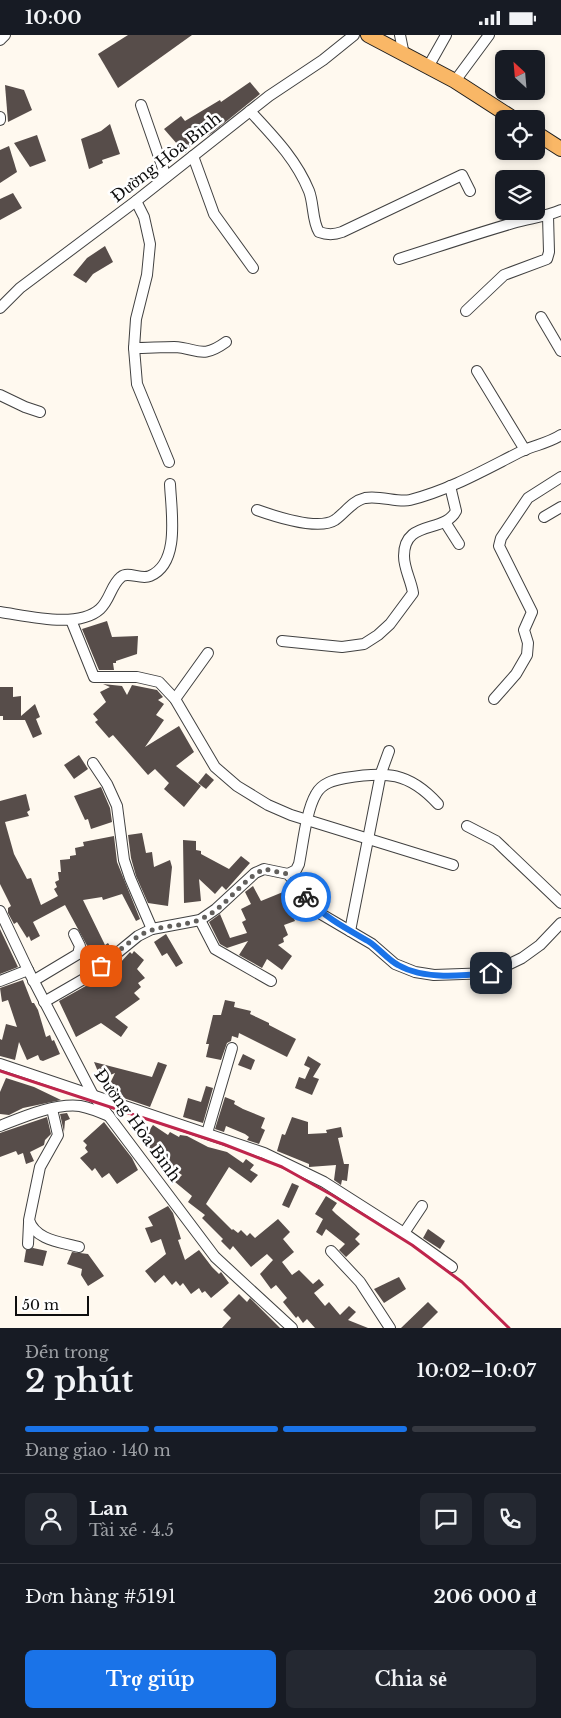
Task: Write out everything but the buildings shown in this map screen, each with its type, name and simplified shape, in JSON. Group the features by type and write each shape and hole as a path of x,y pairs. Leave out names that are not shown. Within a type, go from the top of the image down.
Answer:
{"main road":[{"path":"368,35 454,81 500,110"},
{"path":"545,139 561,149"}],"street":[{"path":"0,39 5,35"},
{"name":"Đường Hòa Bình","path":"0,308 20,288 136,201 250,111 354,35"},
{"path":"400,35 404,55"},
{"path":"428,67 446,35"},
{"path":"454,81 489,35"},
{"path":"141,105 166,177"},
{"path":"250,111 281,145 295,165 313,204 315,226 319,232 337,234 462,175 470,191"},
{"path":"193,156 214,214 252,268"},
{"path":"136,201 144,217 150,244 147,275 136,319 134,348 139,393 169,462"},
{"path":"399,259 512,223 548,216 561,210"},
{"path":"466,311 504,275 546,259 549,252 548,216"},
{"path":"541,317 561,351"},
{"path":"134,348 176,347 196,353 215,349 226,342"},
{"path":"477,371 525,450"},
{"path":"0,395 25,407 40,411"},
{"path":"257,510 284,519 324,523 334,521 347,508 365,498 380,497 408,501 450,486 525,450 543,445 561,435"},
{"path":"494,699 516,673 527,655 528,643 524,630 532,612 499,546 500,538 528,498 561,477"},
{"path":"0,612 72,620 89,617 108,602 117,582 124,575 148,577 158,570 172,543 170,484"},
{"path":"282,641 348,646 364,643 378,635 399,614 413,593 404,559 406,542 411,535 424,528 445,522 456,511 450,486"},
{"path":"544,517 561,507"},
{"path":"445,522 459,544"},
{"path":"72,620 94,677 138,677 160,682 175,699 214,767 237,786 268,805 308,820 453,865"},
{"path":"175,699 208,653"},
{"path":"350,931 381,773 389,751"},
{"path":"93,763 107,784 117,806 124,860 152,929"},
{"path":"44,1003 89,976 138,936 152,929 200,920 222,904 255,873 264,869 288,874 296,870 316,793 321,787 342,779 381,773 396,775 408,780 428,793 438,804"},
{"path":"467,826 496,841 561,903"},
{"path":"288,874 321,914 372,944 395,964 410,971 434,975 491,973 522,958 540,945 561,923"},
{"name":"Đường Hòa Bình","path":"0,911 44,1003 93,1095 215,1257 288,1327"},
{"path":"200,920 215,949 271,981"},
{"path":"33,981 78,954 80,945 74,934"},
{"path":"0,981 28,970"},
{"path":"207,1133 232,1048"},
{"path":"0,1064 264,1153 324,1182 404,1233 452,1267"},
{"path":"0,1126 52,1109 80,1106 112,1118"},
{"path":"28,1244 29,1220 40,1167 58,1135 52,1109"},
{"path":"404,1233 422,1206"},
{"path":"29,1220 31,1228 38,1235 79,1247"},
{"path":"331,1251 360,1282 390,1328"}],"railway":[{"path":"0,1071 223,1144 282,1167 332,1195 412,1245 462,1282 509,1328"}],"way so far":[{"path":"101,966 138,936 152,929 162,929 200,920 228,899 255,873 264,869 274,869 288,874 306,897"}],"route":[{"path":"306,897 321,914 372,944 395,964 404,969 434,975 491,973"}]}
